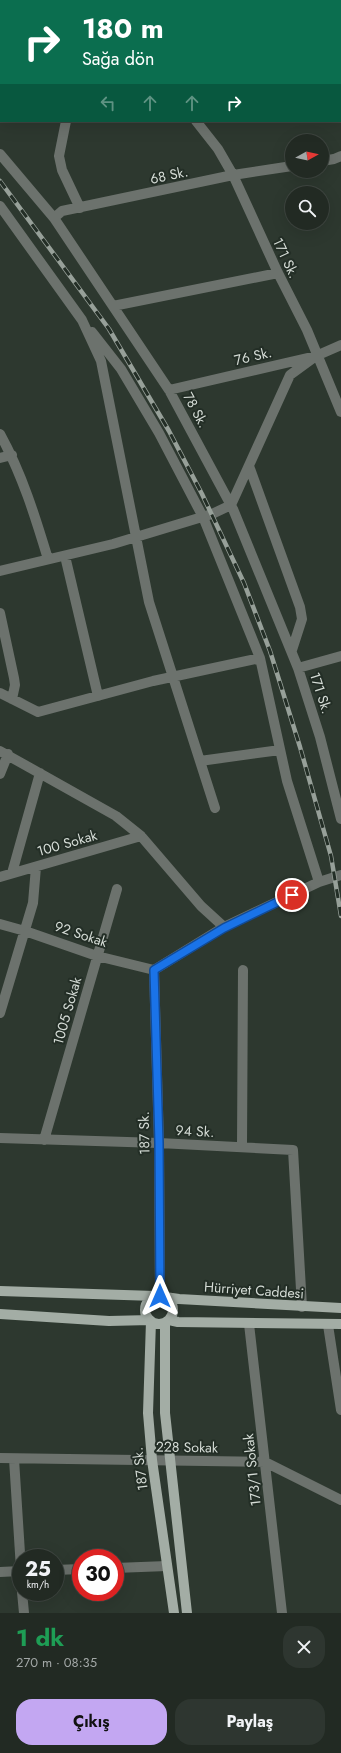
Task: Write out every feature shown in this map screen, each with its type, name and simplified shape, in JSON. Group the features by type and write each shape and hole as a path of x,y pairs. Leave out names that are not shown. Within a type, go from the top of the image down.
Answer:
{"main road":[{"name":"Hürriyet Caddesi","path":"0,1291 160,1296 179,1299 341,1308"},
{"path":"0,1314 109,1321 150,1320 160,1324 167,1321 172,1316 173,1307 169,1299 160,1296 148,1302 146,1307 147,1316 150,1320"},
{"name":"187 Sk.","path":"150,1320 148,1413 152,1460 174,1613"},
{"path":"167,1321 249,1324 341,1324"},
{"path":"167,1321 165,1413 187,1613"}],"street":[{"path":"66,122 60,156 62,170 80,208"},
{"name":"171 Sk.","path":"197,122 218,149 233,176 278,273 307,330 316,356 341,412"},
{"name":"78 Sk.","path":"0,154 54,218 170,390 231,505 292,650 298,668"},
{"path":"329,160 341,156"},
{"name":"68 Sk.","path":"54,218 62,211 233,176 285,167"},
{"path":"2,213 82,320 121,369 159,433 203,517 260,658 287,782 319,882"},
{"path":"113,306 278,273"},
{"path":"82,320 101,361 149,602 215,808"},
{"name":"76 Sk.","path":"170,390 316,356 341,345"},
{"path":"0,571 65,556 136,537 203,517 231,505 290,375 316,356"},
{"path":"0,434 12,455 31,503 48,559"},
{"path":"0,458 12,455"},
{"path":"249,466 300,607 302,619 292,650"},
{"path":"65,556 98,696"},
{"path":"0,613 14,678 15,686 12,699"},
{"path":"298,668 341,656"},
{"path":"0,694 38,712 173,677 260,658"},
{"name":"171 Sk.","path":"298,668 320,737 341,819"},
{"path":"200,761 280,750"},
{"path":"0,774 4,752 116,816 141,836 201,906 224,928"},
{"path":"12,873 40,773"},
{"name":"100 Sokak","path":"0,877 141,836"},
{"path":"0,1013 33,903 36,867"},
{"path":"154,970 224,928 319,882 341,875"},
{"name":"1005 Sokak","path":"44,1140 117,889"},
{"name":"92 Sokak","path":"0,924 25,930 97,956 154,970"},
{"name":"187 Sk.","path":"154,970 159,1143 160,1296"},
{"path":"242,1147 243,970"},
{"name":"94 Sk.","path":"0,1138 159,1143 293,1150 302,1307"},
{"name":"173/1 Sokak","path":"249,1324 282,1613"},
{"path":"328,1325 341,1410"},
{"name":"228 Sokak","path":"0,1458 265,1462 341,1500"},
{"path":"14,1459 20,1549"},
{"path":"124,1568 167,1566"},
{"path":"0,1572 12,1571"},
{"path":"23,1601 24,1613"}],"railway":[{"path":"0,181 109,329 169,431 202,494 244,583 270,651 300,747 331,856 341,916"}],"route":[{"path":"160,1296 159,1143 154,970 224,928 292,895"}]}
